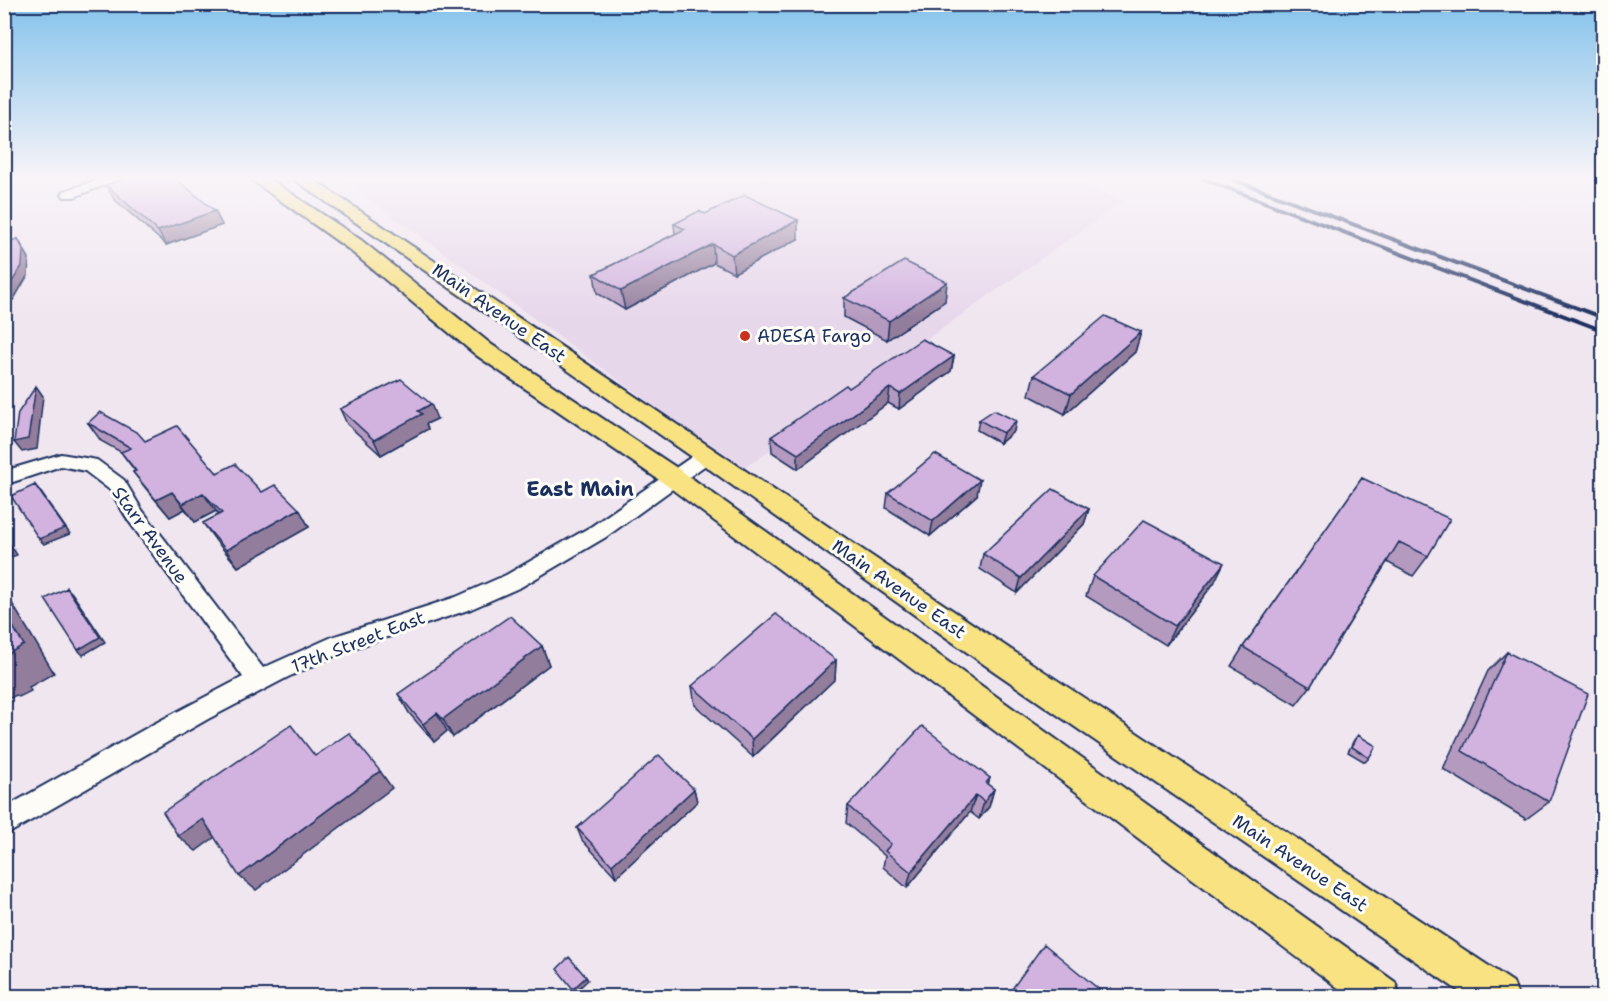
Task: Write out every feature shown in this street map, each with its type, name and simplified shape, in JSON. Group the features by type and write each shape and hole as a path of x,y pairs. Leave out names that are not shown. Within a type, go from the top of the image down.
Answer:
{"main road":[{"name":"Main Avenue East","path":"326,225 354,244 484,350 674,478 1381,996"},
{"name":"Main Avenue East","path":"369,225 707,455 996,656 1499,996"}],"street":[{"name":"17th Street East","path":"4,823 259,681 321,651 439,612 524,576 562,555 707,455"},
{"name":"Starr Avenue","path":"4,478 61,460 90,465 117,485 135,515 259,681"}],"shaded area":[{"name":"ADESA Fargo","path":"405,225 1089,225 742,470"}],"building":[{"path":"151,225 176,225 158,231"},
{"path":"676,225 789,225 732,255 713,244 621,291 594,274 685,229"},
{"path":"18,239 23,249 22,266 4,292 4,243"},
{"path":"904,261 947,282 889,321 844,298"},
{"path":"1105,316 1141,332 1071,394 1034,375"},
{"path":"922,339 954,356 900,394 890,388 798,454 771,437 846,385 849,388"},
{"path":"401,379 431,404 418,411 422,414 374,440 340,409"},
{"path":"36,386 28,439 14,442 18,413"},
{"path":"994,410 1016,421 1003,433 979,420"},
{"path":"100,412 138,433 145,441 177,426 217,473 235,464 262,492 275,485 299,509 226,550 203,523 222,513 203,493 182,504 172,492 156,500 133,472 136,471 121,452 131,448 88,423"},
{"path":"935,454 980,480 933,521 888,493"},
{"path":"1362,478 1450,519 1428,556 1399,542 1310,687 1243,647"},
{"path":"35,485 65,528 39,539 11,496"},
{"path":"1053,489 1089,509 1021,578 983,554"},
{"path":"1144,520 1224,563 1175,626 1093,576"},
{"path":"4,538 11,549 4,552"},
{"path":"67,588 100,637 78,650 45,599"},
{"path":"4,612 24,645 4,656"},
{"path":"776,614 836,660 752,739 692,686"},
{"path":"510,616 542,646 443,719 437,713 423,724 398,694"},
{"path":"1507,652 1588,694 1549,802 1462,751"},
{"path":"291,725 315,756 349,733 380,771 239,876 203,819 178,836 163,812"},
{"path":"922,726 990,778 986,783 994,789 984,802 976,795 911,872 885,851 891,844 848,806"},
{"path":"1358,735 1376,746 1369,758 1352,747"},
{"path":"659,755 694,789 612,865 577,828"},
{"path":"1044,944 1107,996 1007,996"},
{"path":"569,957 586,977 573,989 557,969"}],"railway":[{"path":"1324,225 1604,331"},
{"path":"1354,225 1604,318"}],"place":[{"name":"ADESA Fargo","path":"745,336"}],"district":[{"name":"East Main","path":"580,489"}]}
